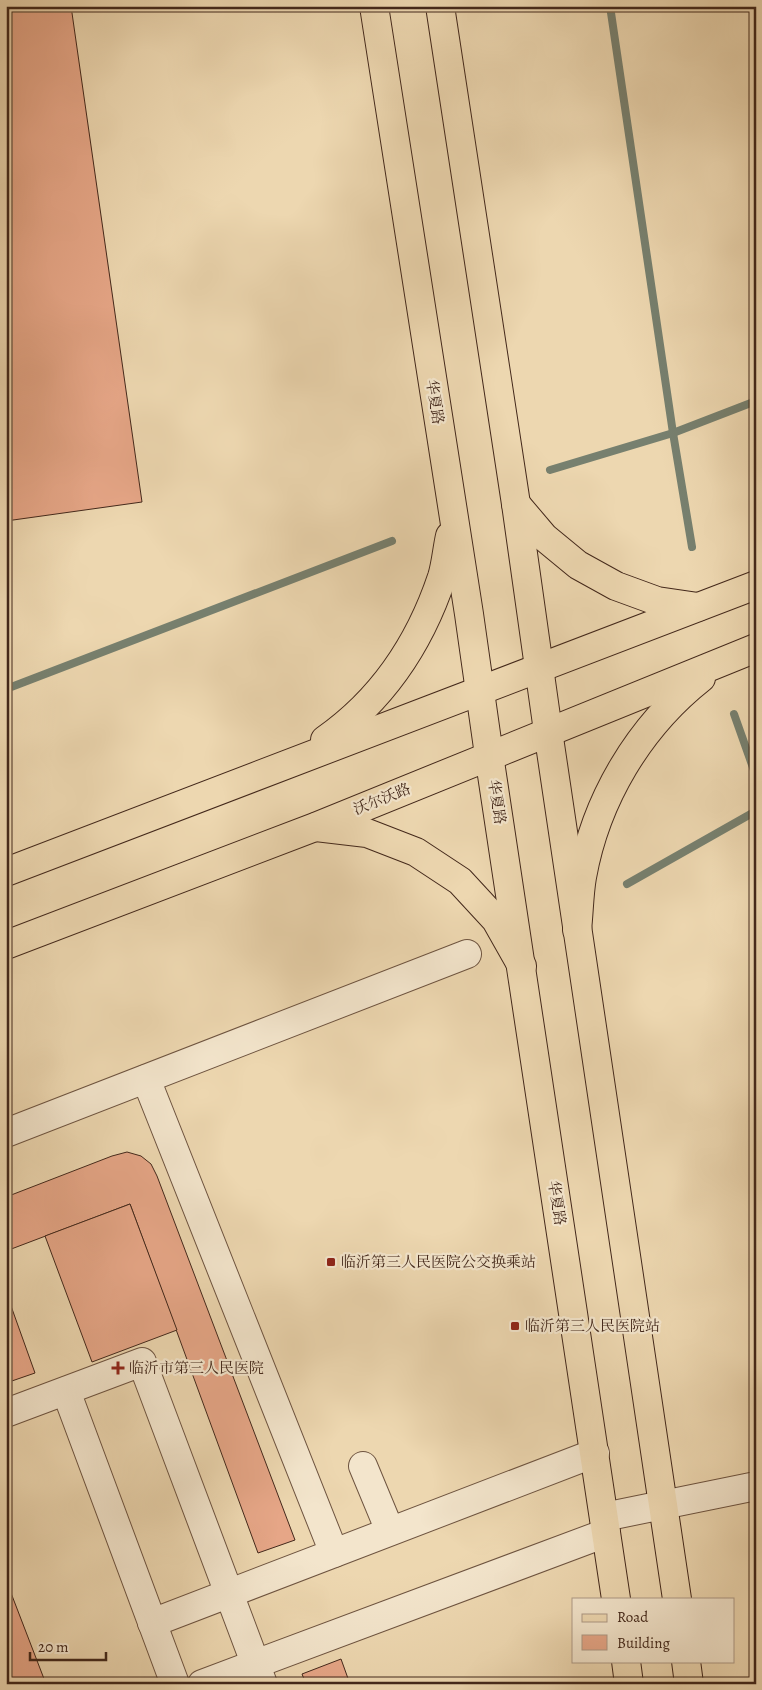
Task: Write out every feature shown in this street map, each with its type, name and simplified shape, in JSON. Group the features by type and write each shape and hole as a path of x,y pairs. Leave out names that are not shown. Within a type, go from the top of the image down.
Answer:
{"main road":[{"name":"华夏路","path":"374,6 469,614 616,1598"},
{"path":"440,6 516,504 676,1598"},
{"path":"516,504 544,537 578,565 616,586 656,601 699,607"},
{"path":"298,759 347,725 388,682 399,665 420,631 442,576 453,517"},
{"path":"6,872 298,759 756,586"},
{"name":"沃尔沃路","path":"6,945 315,826 756,648"},
{"path":"577,930 582,878 595,826 616,778 645,733 681,694 722,661"},
{"path":"315,826 367,833 416,852 460,881 496,920 522,966"},
{"path":"626,1662 629,1684"},
{"path":"686,1662 689,1684"}],"street":[{"path":"6,1133 467,954"},
{"path":"146,1079 334,1552"},
{"path":"6,1413 142,1362 259,1674"},
{"path":"66,1390 175,1684"},
{"path":"152,1623 595,1453"},
{"path":"363,1466 390,1531"},
{"path":"202,1684 259,1674 605,1525 662,1505 756,1486"}],"building":[{"path":"6,6 71,6 142,502 6,521"},
{"path":"127,1152 141,1156 151,1164 157,1176 295,1540 258,1553 130,1204 6,1251 6,1197"},
{"path":"130,1204 177,1330 92,1362 45,1236"},
{"path":"6,1292 35,1373 6,1383"},
{"path":"6,1580 46,1684 6,1684"},
{"path":"341,1659 350,1684 306,1684 302,1674"}],"waterway":[{"path":"610,6 673,433 692,547"},
{"path":"550,470 673,433 756,401"},
{"path":"6,689 392,541"},
{"path":"734,714 756,776"},
{"path":"627,884 756,811"}],"place":[{"name":"临沂第三人民医院公交换乘站","path":"331,1262"},
{"name":"临沂第三人民医院站","path":"515,1326"},
{"name":"临沂市第三人民医院","path":"118,1368"}]}
